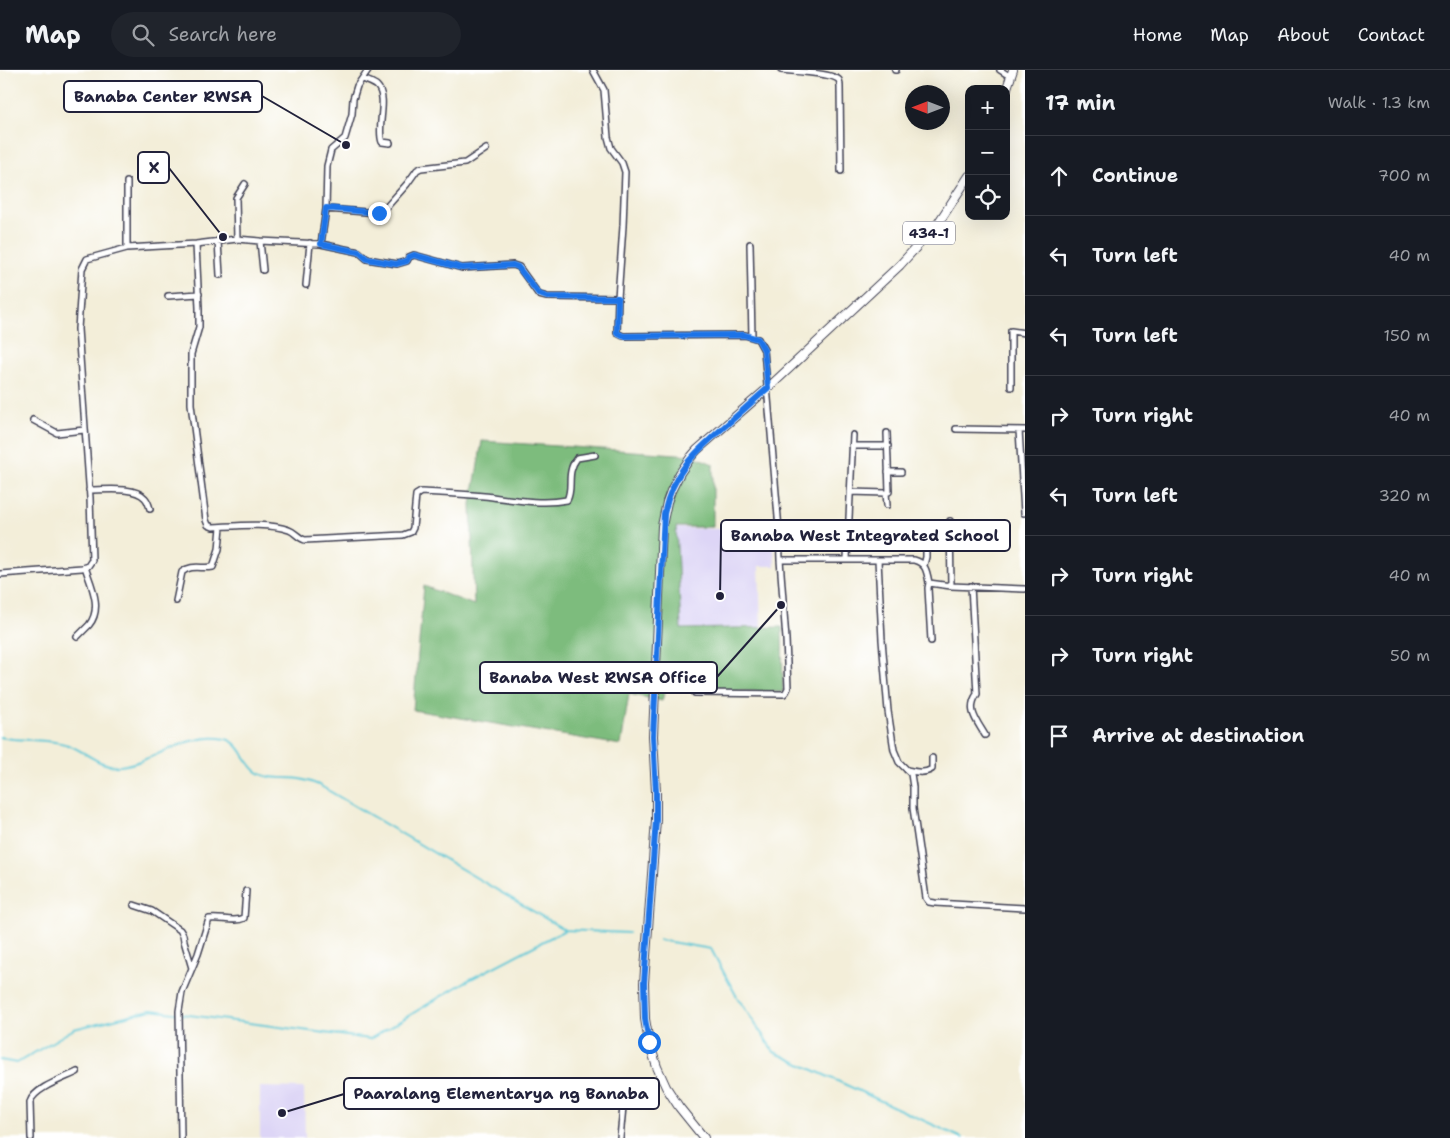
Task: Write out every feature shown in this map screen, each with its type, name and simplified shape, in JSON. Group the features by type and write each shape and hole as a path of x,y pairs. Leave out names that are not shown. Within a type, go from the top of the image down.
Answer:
{"main road":[{"path":"1008,85 1012,73"},
{"name":"434-1","path":"704,1138 683,1113 666,1087 649,1042 645,1019 644,983 656,820 653,736 662,526 667,502 675,482 697,450 768,388 900,265 939,222 965,182"}],"street":[{"path":"321,244 326,208 327,166 331,150 345,138 357,86 368,70"},
{"path":"593,70 604,90 608,137 611,148 622,163 625,172 624,226 617,333 623,336 744,335 758,339 764,350 779,529 788,688 784,694 695,693"},
{"path":"781,70 817,73 835,77 839,80 841,171"},
{"path":"1000,70 1012,73"},
{"path":"363,79 377,86 381,94 380,136 382,142 390,143"},
{"path":"326,208 379,213 407,184 417,170 465,163 486,149"},
{"path":"127,182 127,248"},
{"path":"236,239 236,198 245,184"},
{"path":"0,574 85,567 90,564 92,555 89,490 78,328 82,269 87,259 91,257 127,248 196,244 236,239 260,242 310,243 359,252 367,259 396,264 407,261 409,257 414,255 462,268 513,265 518,267 539,294 547,297 618,298"},
{"path":"218,241 220,275"},
{"path":"260,242 263,270"},
{"path":"306,285 310,243"},
{"path":"196,244 199,327 191,354 191,404 208,525 221,527 277,527 290,530 299,538 305,540 403,535 411,532 416,495 421,492 538,502 566,500 568,498 570,471 573,464 577,458 595,454"},
{"path":"750,244 752,337"},
{"path":"168,296 199,294"},
{"path":"1011,387 1011,331 1025,333"},
{"path":"33,420 56,433 84,430"},
{"path":"956,429 1022,430 1024,513"},
{"path":"887,433 889,492 886,493 887,505"},
{"path":"847,559 853,435"},
{"path":"852,446 888,446"},
{"path":"888,472 901,472"},
{"path":"89,490 128,490 136,492 145,496 150,509"},
{"path":"850,492 886,493"},
{"path":"950,521 951,586"},
{"path":"926,526 926,557 924,565 929,584 931,641"},
{"path":"176,601 182,572 187,568 196,566 213,567 219,549 221,527"},
{"path":"780,560 914,560 924,565"},
{"path":"878,560 888,711 894,750 899,762 911,774 913,808 925,892 929,902 1025,908"},
{"path":"77,637 89,625 95,610 94,590 85,567"},
{"path":"929,584 1025,589"},
{"path":"971,586 977,694 972,700 972,712 985,735"},
{"path":"907,770 930,771 932,769 932,758"},
{"path":"180,1138 179,1011 182,992 209,919 238,920 244,918 246,891"},
{"path":"134,905 152,911 180,930 192,969"},
{"path":"31,1138 31,1097 38,1091 77,1072"},
{"path":"620,1138 623,1107"}],"shaded area":[{"path":"676,528 773,530 775,566 759,566 761,627 681,629"},
{"path":"260,1087 304,1088 305,1138 260,1138"}],"green space":[{"path":"482,441 692,455 713,464 713,527 676,527 681,629 782,627 783,692 665,689 662,701 629,694 621,745 413,710 424,586 474,605 471,504"}],"waterway":[{"path":"0,737 68,745 113,766 146,759 198,739 225,739 236,744 250,765 259,773 275,778 299,779 319,785 565,930 628,933"},
{"path":"0,1060 17,1063 74,1029 151,1010 370,1039 465,982 565,930"},
{"path":"659,940 711,949 737,997 774,1052 962,1138"}],"place":[{"name":"Banaba Center RWSA","path":"346,145"},
{"name":"X","path":"223,237"},
{"name":"Banaba West Integrated School","path":"720,596"},
{"name":"Banaba West RWSA Office","path":"781,605"},
{"name":"Paaralang Elementarya ng Banaba","path":"282,1113"}],"route":[{"path":"379,213 326,208 321,244 359,252 367,259 396,264 407,261 409,257 414,255 462,268 513,265 518,267 539,294 547,297 618,298 617,333 623,336 744,335 758,339 764,350 768,388 691,457 675,482 667,502 662,526 653,736 656,820 644,983 645,1019 649,1042"}]}
